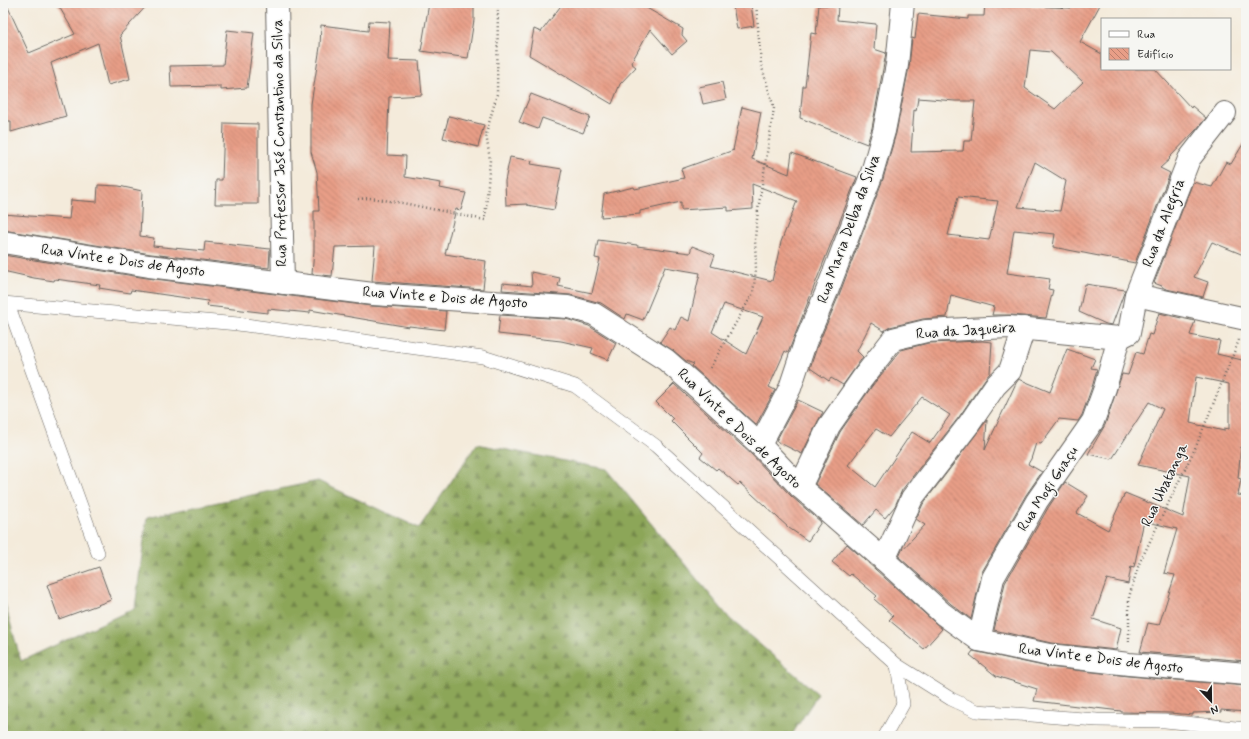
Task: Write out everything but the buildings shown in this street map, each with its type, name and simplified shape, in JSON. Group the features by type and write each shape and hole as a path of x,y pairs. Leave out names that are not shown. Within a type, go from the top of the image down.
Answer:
{"street":[{"name":"Rua Professor José Constantino da Silva","path":"277,3 283,283"},
{"name":"Rua Maria Delba da Silva","path":"760,445 790,388 805,343 827,291 871,176 886,124 897,65 904,3"},
{"name":"Rua da Alegria","path":"1119,338 1129,333 1136,295 1189,159 1225,113"},
{"name":"Rua Vinte e Dois de Agosto","path":"3,242 149,266 373,294 568,307 594,314 666,360 760,445 800,487 943,614 979,640 1049,655 1129,664 1246,674"},
{"path":"1136,295 1243,327"},
{"name":"Rua da Jaqueira","path":"800,487 828,426 893,339 926,331 1009,327 1119,338"},
{"path":"884,560 912,498 969,424 995,386 1010,372 1024,328"},
{"name":"Rua Mogi Guaçu","path":"979,640 993,578 1037,501 1093,421 1105,388 1119,338"}],"lane":[{"path":"98,553 6,304 238,324 483,357 576,386 656,446 897,665 951,699 978,711 1097,720 1165,721 1246,729"},
{"path":"886,736 903,704 897,665"}],"path":[{"path":"358,199 370,198 403,203 485,220 490,160 486,134 496,94 498,3"},
{"path":"698,388 753,293 756,269 755,238 758,210 774,108 761,64 756,3"},
{"name":"Rua Ubatanga","path":"1129,664 1129,597 1140,564 1197,444 1243,327"}],"green space":[{"path":"477,444 606,469 730,619 818,694 791,736 3,736 3,597 21,661 135,608 147,517 318,481 419,528"}]}
